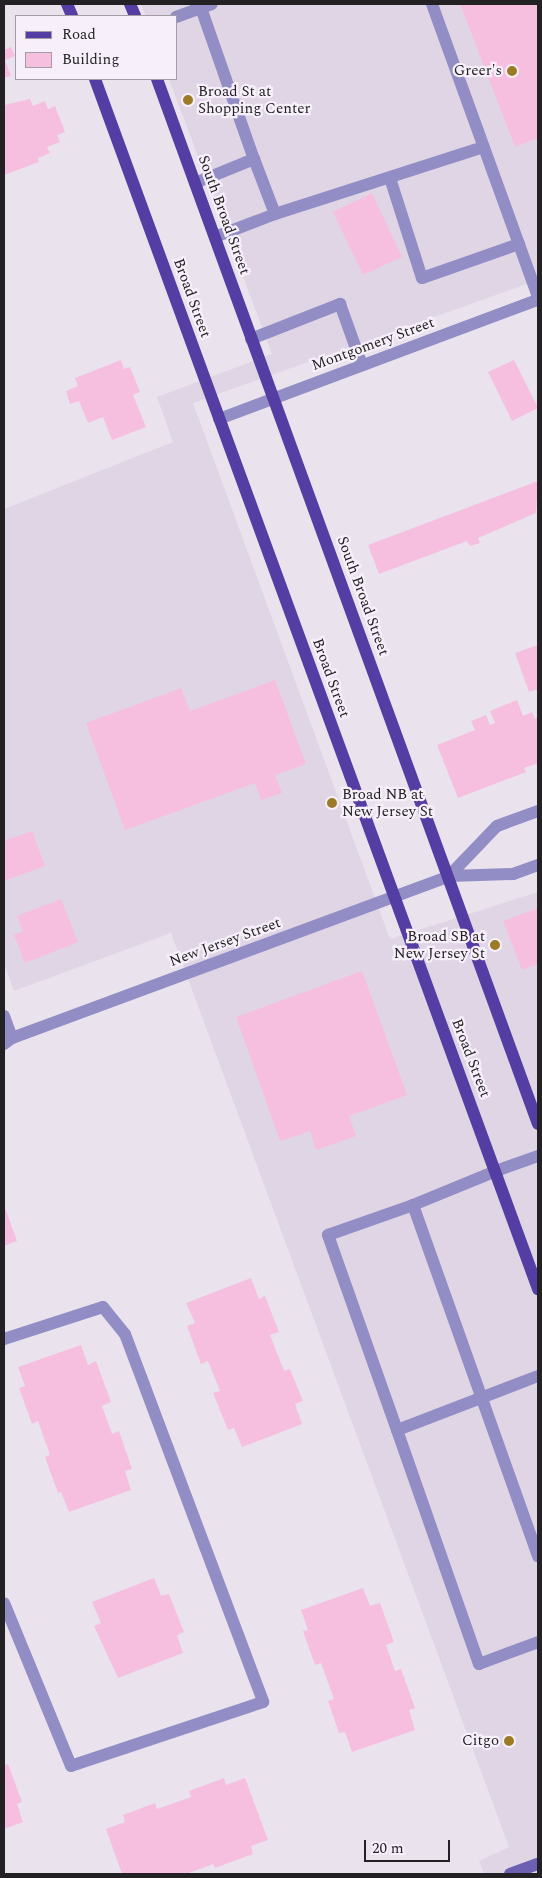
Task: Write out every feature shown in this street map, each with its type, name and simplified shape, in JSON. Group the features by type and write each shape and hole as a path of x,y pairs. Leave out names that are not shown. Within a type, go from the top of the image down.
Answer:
{"main road":[{"name":"Broad Street","path":"95,80 538,1289"},
{"name":"South Broad Street","path":"157,80 538,1124"}],"street":[{"path":"432,4 538,299"},
{"path":"178,16 207,6 254,159 275,214"},
{"path":"215,237 275,214 484,147"},
{"path":"195,183 254,159"},
{"path":"390,178 422,278 519,244"},
{"name":"Montgomery Street","path":"219,419 538,299"},
{"path":"252,340 340,304 362,366"},
{"name":"New Jersey Street","path":"449,876 497,826 538,811"},
{"name":"New Jersey Street","path":"6,1039 449,876 513,874 538,865"},
{"path":"4,1016 6,1039"},
{"path":"538,1156 496,1170 413,1205 328,1235 479,1664 538,1642"},
{"path":"413,1205 538,1556"},
{"path":"4,1339 103,1307 125,1334 263,1702 72,1766 4,1603"},
{"path":"397,1430 538,1376"},
{"path":"510,1874 536,1868"}],"shaded area":[{"path":"141,4 538,4 538,280 193,403 390,939 538,892 538,1874 484,1874 479,1861 509,1847 171,933 14,991 4,964 4,509 173,442 157,397 272,354 169,80 178,80 178,15 146,15"}],"building":[{"name":"Greer's","path":"460,4 538,4 538,138 515,147"},
{"path":"11,47 15,56 5,60 11,76 4,78 4,50"},
{"path":"30,99 33,106 45,101 48,109 55,106 65,132 57,135 60,142 47,147 50,153 38,158 39,162 4,175 4,105"},
{"path":"372,193 402,257 363,275 333,212"},
{"path":"121,360 124,369 130,367 140,392 133,395 146,427 112,440 103,417 88,423 79,401 70,404 66,391 78,386 75,378"},
{"path":"514,360 538,408 512,421 488,372"},
{"path":"538,481 536,513 478,538 480,543 470,546 467,541 379,574 368,545"},
{"path":"538,645 538,689 529,692 515,653"},
{"path":"275,680 306,764 275,775 282,793 261,800 255,783 125,830 86,723 181,688 190,711"},
{"path":"517,700 523,716 532,712 535,719 538,718 538,763 524,768 526,772 458,798 437,745 475,730 471,721 486,715 490,725 495,723 490,711"},
{"path":"32,831 45,866 4,881 4,841"},
{"path":"61,899 78,942 25,963 14,935 23,931 17,916"},
{"path":"538,908 538,964 522,970 503,921"},
{"path":"362,971 407,1095 349,1116 356,1136 316,1150 310,1131 280,1141 236,1017"},
{"path":"4,1205 17,1241 4,1246"},
{"path":"251,1278 259,1299 265,1296 279,1332 270,1335 284,1371 290,1369 303,1401 295,1404 302,1424 242,1447 234,1428 228,1430 213,1393 220,1391 208,1361 201,1364 187,1326 195,1323 186,1303"},
{"path":"81,1345 88,1365 96,1361 111,1402 102,1406 112,1434 119,1431 132,1469 125,1471 131,1490 69,1512 61,1492 58,1493 45,1457 50,1455 38,1421 32,1424 19,1388 25,1386 18,1367"},
{"path":"154,1578 161,1596 169,1594 184,1632 177,1635 183,1653 118,1678 94,1626 101,1623 92,1602"},
{"path":"363,1588 370,1606 380,1603 394,1642 386,1645 395,1671 401,1669 415,1708 409,1710 415,1730 352,1752 345,1732 339,1733 328,1701 334,1699 321,1663 315,1665 303,1631 308,1630 301,1610"},
{"path":"8,1764 22,1802 17,1804 23,1822 4,1829 4,1766"},
{"path":"224,1778 226,1785 245,1778 268,1840 251,1846 253,1854 215,1868 213,1864 186,1874 122,1874 106,1829 125,1822 123,1815 155,1803 157,1809 191,1797 189,1791"}],"place":[{"name":"Greer's","path":"512,71"},
{"name":"Broad St at Shopping Center","path":"188,100"},
{"name":"Broad NB at New Jersey St","path":"332,803"},
{"name":"Broad SB at New Jersey St","path":"495,945"},
{"name":"Citgo","path":"509,1741"}]}
